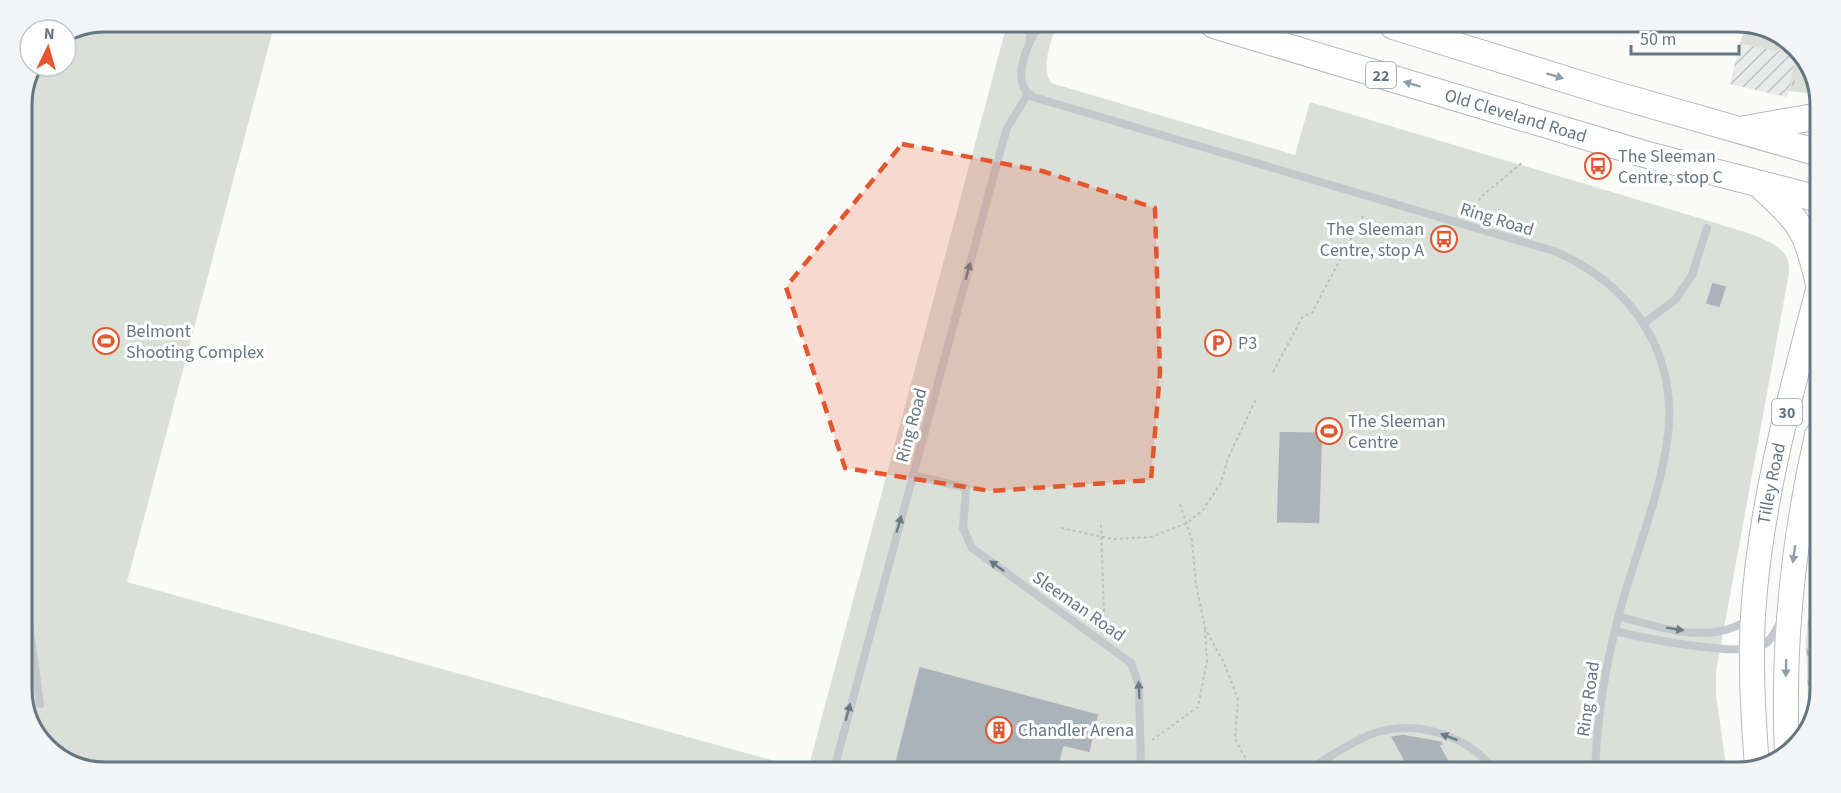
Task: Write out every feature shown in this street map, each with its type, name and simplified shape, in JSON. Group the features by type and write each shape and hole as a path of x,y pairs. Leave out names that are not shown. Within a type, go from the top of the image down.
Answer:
{"highway":[{"name":"Old Cleveland Road","path":"1234,31 1761,186 1809,197"},
{"path":"1409,31 1736,131 1809,150"},
{"path":"1736,131 1809,118"},
{"path":"1761,186 1794,217 1807,236 1809,245"}],"main road":[{"name":"Tilley Road","path":"1757,759 1752,648 1753,615 1762,535 1774,464 1809,324"},
{"name":"Tilley Road","path":"1786,742 1788,610 1798,526 1810,467"}],"lane":[{"path":"1028,94 1021,78 1030,41 1030,31"},
{"path":"1030,41 1035,31"},
{"name":"Ring Road","path":"836,762 1007,128 1028,94 1554,251 1590,269 1607,281 1629,303 1644,323 1661,358 1668,388 1669,422 1664,459 1618,616 1602,693 1596,762"},
{"path":"1644,323 1675,300 1681,292 1692,275 1707,228"},
{"name":"Sleeman Road","path":"913,475 966,488 963,528 972,548 1131,663 1137,675 1141,762"},
{"name":"Tilley Road","path":"1752,648 1771,639 1788,610"},
{"path":"1618,616 1657,626 1706,633 1731,629 1753,615"},
{"path":"1615,631 1678,643 1752,648"},
{"path":"32,645 40,704"},
{"path":"1322,762 1368,736 1400,728 1428,730 1456,739 1475,750 1486,762"}],"path":[{"path":"1476,206 1482,196 1524,161"},
{"path":"1273,372 1302,316 1312,313 1363,216"},
{"path":"1061,528 1100,537 1151,537 1187,523 1203,510 1221,483 1228,458 1256,399"},
{"path":"1141,745 1157,738 1198,707 1207,661 1205,628 1187,523 1180,504"},
{"path":"1101,521 1104,617 1100,629 1114,639 1112,648"},
{"path":"1205,628 1224,663 1238,699 1235,739 1248,762"}],"highlighted area":[{"path":"902,144 1042,171 1155,208 1160,372 1151,480 991,491 845,468 786,287"}],"shaded area":[{"path":"1740,43 1789,54 1795,61 1787,97 1730,84"}],"green space":[{"name":"Belmont Shooting Complex","path":"104,31 273,31 127,582 778,762 104,762 77,756 56,743 39,721 32,693 33,90 37,78 78,78 78,37 90,33"},
{"name":"The Sleeman Centre","path":"1005,31 1054,31 1047,63 1051,83 1295,155 1310,102 1746,233 1775,245 1788,260 1789,273 1716,672 1716,695 1726,762 810,762"},
{"path":"1743,32 1751,33 1773,41 1789,54 1740,43"},
{"path":"1795,61 1804,77 1808,93 1788,91"},
{"path":"1810,598 1808,702 1806,641"}],"building":[{"path":"1712,282 1727,286 1720,308 1705,304"},
{"path":"1279,431 1323,432 1320,524 1276,523"},
{"name":"Chandler Arena","path":"919,666 1099,714 1090,753 1064,747 1060,762 895,762"},
{"path":"1403,734 1442,741 1444,745 1441,746 1450,762 1404,762 1390,736"}],"place":[{"name":"The Sleeman Centre, stop C","path":"1598,166"},
{"name":"The Sleeman Centre, stop A","path":"1444,239"},
{"name":"Belmont Shooting Complex","path":"106,341"},
{"name":"P3","path":"1218,343"},
{"name":"The Sleeman Centre","path":"1329,431"},
{"name":"Chandler Arena","path":"999,730"}]}
